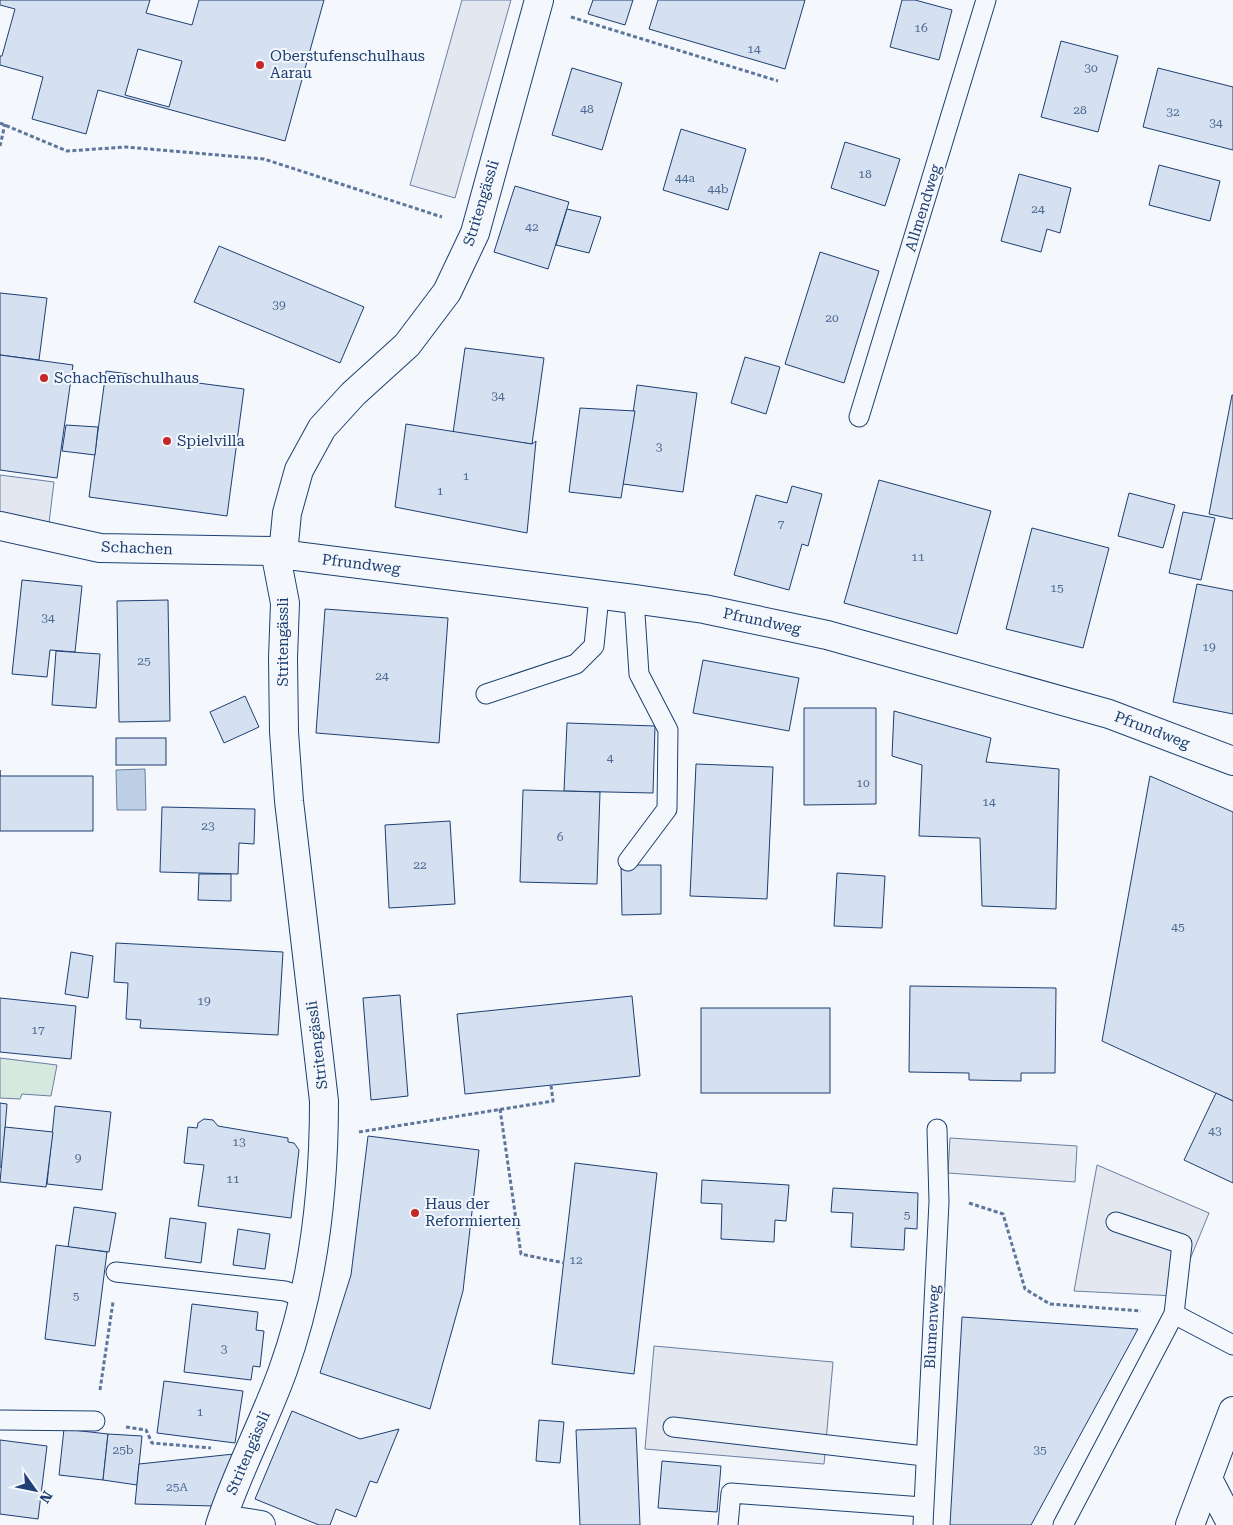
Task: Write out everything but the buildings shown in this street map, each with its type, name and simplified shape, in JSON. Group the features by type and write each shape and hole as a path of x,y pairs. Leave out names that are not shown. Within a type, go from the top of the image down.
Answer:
{"street":[{"name":"Stritengässli","path":"220,1525 283,1370 305,1298 315,1247 324,1137 324,1101 288,792 283,677 286,603 279,553 287,514 298,470 322,428 353,394 407,345 447,292 476,228 538,3"},
{"name":"Schachen","path":"0,526 100,548 279,553"},
{"name":"Pfrundweg","path":"279,553 704,609 826,635 1109,714 1233,761"},
{"path":"1190,1525 1233,1411"},
{"path":"1208,1479 1232,1525"},
{"path":"227,1525 242,1522 261,1525"}],"lane":[{"name":"Allmendweg","path":"859,417 986,0"},
{"path":"486,694 576,664 594,646 599,596"},
{"path":"628,861 667,809 668,730 639,674 634,599"},
{"name":"Blumenweg","path":"923,1516 924,1456 939,1202 938,1129"},
{"path":"1062,1525 1174,1314 1182,1244 1116,1222"},
{"path":"116,1272 285,1292 305,1298"},
{"path":"1174,1314 1233,1345"},
{"path":"0,1420 95,1422"},
{"path":"673,1427 924,1456"},
{"path":"728,1525 731,1493 923,1516"}],"path":[{"path":"538,3 778,81"},
{"path":"0,123 67,150 126,147 264,159 476,228"},
{"path":"0,146 5,124"},
{"path":"324,1137 553,1101 551,1085"},
{"path":"500,1109 522,1254 564,1263"},
{"path":"939,1202 972,1203 1004,1214 1025,1289 1050,1304 1174,1314"},
{"path":"110,1320 95,1422 146,1430 152,1443 249,1452"}],"shaded area":[{"path":"462,0 511,0 455,198 410,185"},
{"path":"0,475 54,482 49,523 0,515"},
{"path":"0,1058 57,1065 51,1096 22,1094 20,1099 0,1098"},
{"path":"950,1138 1077,1146 1075,1182 948,1173"},
{"path":"1097,1165 1209,1213 1175,1296 1074,1291"},
{"path":"654,1346 833,1362 824,1464 645,1449"}],"water":[{"path":"145,769 146,810 117,810 116,770"}],"place":[{"name":"Oberstufenschulhaus Aarau","path":"260,65"},
{"name":"Schachenschulhaus","path":"44,378"},
{"name":"Spielvilla","path":"167,441"},
{"name":"Haus der Reformierten","path":"415,1213"}]}
